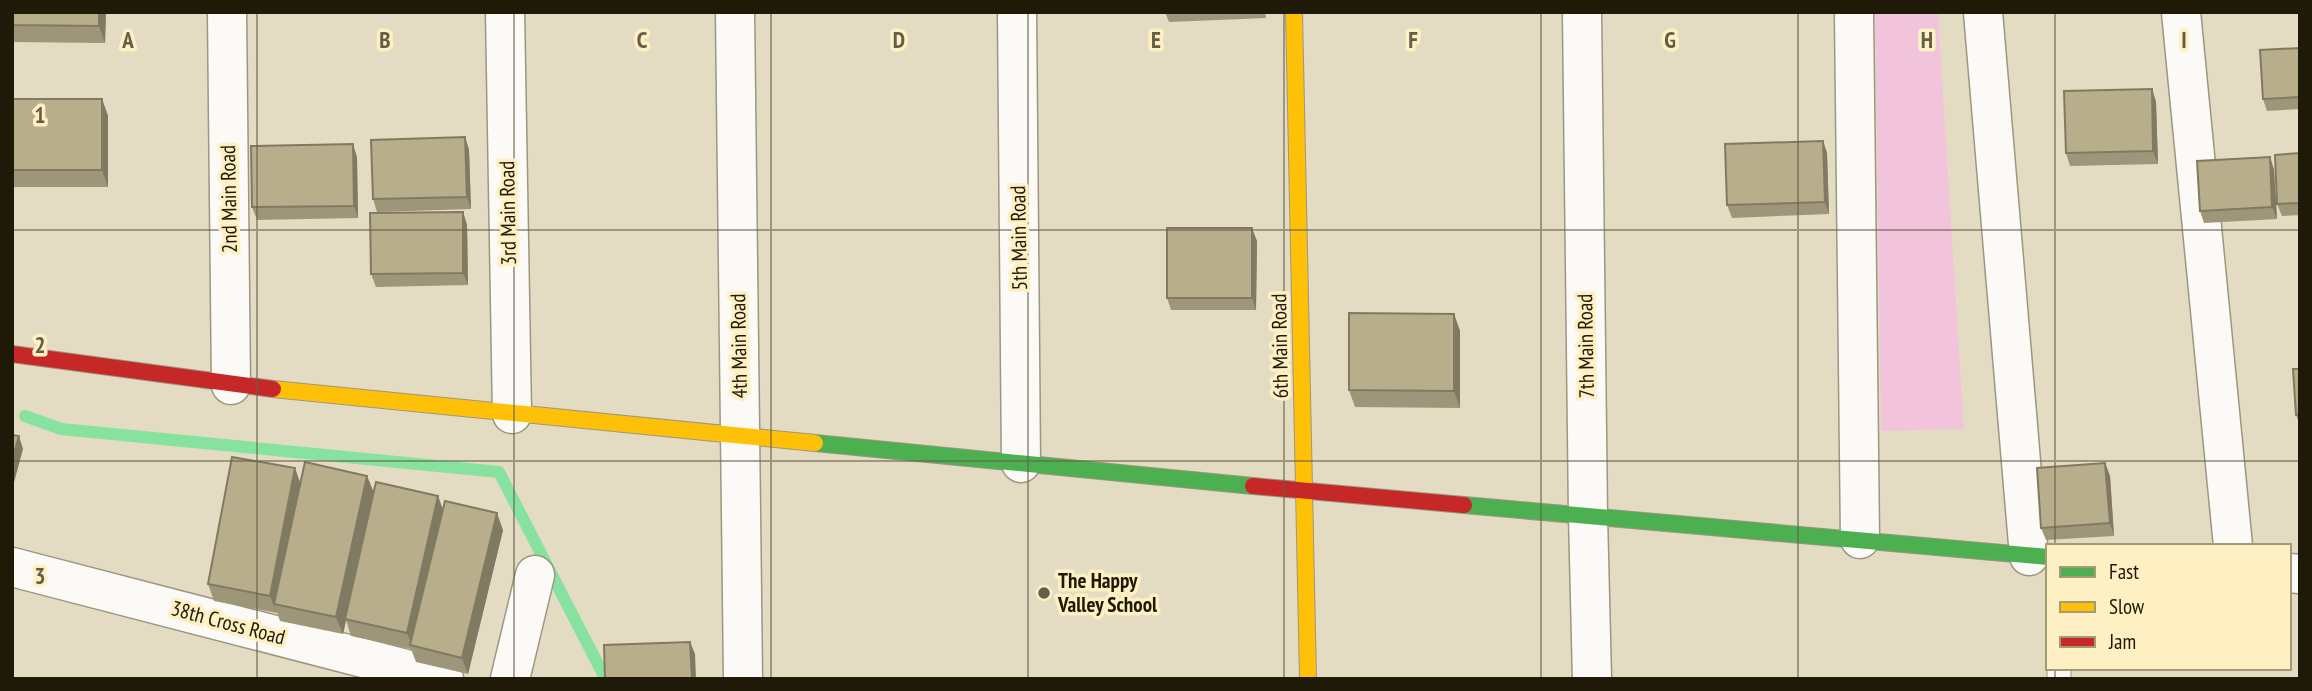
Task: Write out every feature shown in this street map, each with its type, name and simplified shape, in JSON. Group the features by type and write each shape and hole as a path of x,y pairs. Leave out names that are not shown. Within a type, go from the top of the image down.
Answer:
{"street":[{"name":"2nd Main Road","path":"227,12 231,385"},
{"name":"3rd Main Road","path":"505,12 512,414"},
{"name":"4th Main Road","path":"735,12 743,679"},
{"name":"5th Main Road","path":"1017,12 1021,463"},
{"name":"6th Main Road","path":"1294,12 1308,679"},
{"name":"7th Main Road","path":"1582,12 1592,679"},
{"path":"1854,12 1860,539"},
{"path":"12,354 231,385 512,414 1304,491 2038,556 1983,12"},
{"path":"2181,12 2233,544"},
{"name":"38th Cross Road","path":"12,567 444,679"},
{"path":"510,679 535,575"}],"shaded area":[{"path":"1875,12 1938,12 1964,429 1881,431"}],"building":[{"path":"12,12 99,12 99,26 12,25"},
{"path":"2300,48 2300,97 2263,99 2260,50"},
{"path":"2152,89 2153,151 2066,153 2064,91"},
{"path":"12,99 102,99 102,170 12,170"},
{"path":"465,137 467,197 373,199 371,140"},
{"path":"1823,141 1825,202 1727,205 1725,144"},
{"path":"353,144 354,206 252,207 251,146"},
{"path":"2300,153 2300,203 2277,204 2275,155"},
{"path":"2270,157 2272,207 2200,211 2197,161"},
{"path":"463,212 463,273 371,274 370,213"},
{"path":"1167,228 1252,228 1252,298 1167,298"},
{"path":"1349,313 1454,314 1454,391 1349,390"},
{"path":"2293,369 2300,369 2300,414 2296,415"},
{"path":"12,435 19,436 12,460"},
{"path":"232,457 295,468 270,596 208,584"},
{"path":"305,462 367,476 336,617 274,604"},
{"path":"2105,463 2110,523 2041,528 2037,468"},
{"path":"376,482 438,496 407,633 345,619"},
{"path":"445,501 497,513 462,658 410,645"},
{"path":"690,642 692,679 605,679 604,645"}],"waterway":[{"path":"25,416 61,429 499,472 604,676"}],"traffic: fast":[{"path":"815,443 1253,486"},
{"path":"1464,505 2046,557"}],"traffic: slow":[{"path":"1294,12 1308,679"},
{"path":"273,389 815,443"}],"traffic: jam":[{"path":"12,354 273,389"},
{"path":"1253,486 1464,505"}],"place":[{"name":"The Happy Valley School","path":"1044,593"}]}
